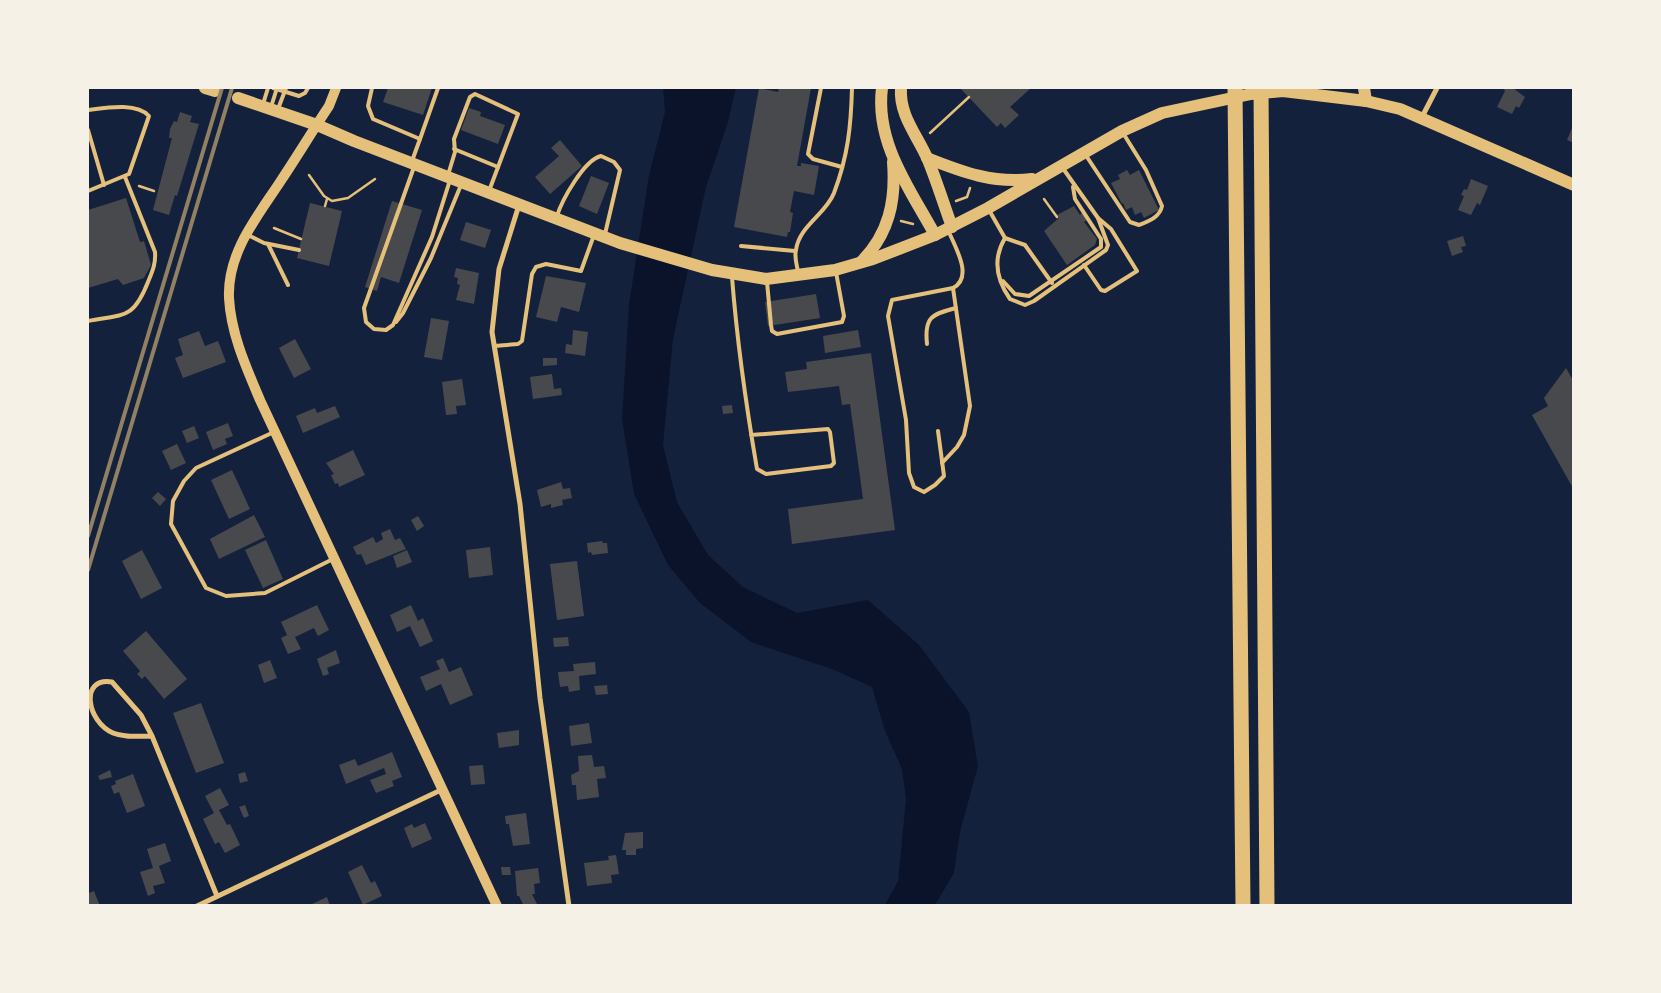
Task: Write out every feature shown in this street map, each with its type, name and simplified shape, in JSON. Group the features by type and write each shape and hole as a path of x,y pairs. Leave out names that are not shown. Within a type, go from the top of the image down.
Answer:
{"highway":[{"path":"1235,88 1243,906"},
{"path":"1261,88 1267,906"}],"main road":[{"path":"336,88 329,106 246,234 237,252 230,281 231,314 246,368 274,432 497,906"},
{"path":"882,88 882,111 888,147 935,235"},
{"path":"902,88 901,96 907,121 927,158 950,228"},
{"path":"1364,88 1366,101"},
{"path":"238,98 317,125 620,243 732,275 766,279 835,270 935,235 988,208 1122,131 1162,113 1252,94 1305,90 1400,109 1422,117 1574,186"},
{"path":"861,262 869,254 888,223 894,177 893,157"},
{"path":"927,158 978,177 1000,181 1040,178"}],"street":[{"path":"1422,117 1437,88"},
{"path":"519,204 497,283 492,318 494,346 520,504 540,698 569,906"},
{"path":"152,736 126,736 113,733 102,726 95,718 89,704 90,696 97,686 105,681 112,682 140,716 152,736 217,896"},
{"path":"196,906 441,790"}],"lane":[{"path":"268,88 270,109"},
{"path":"270,109 276,88 286,89 301,96 308,88"},
{"path":"372,88 368,106 373,119 420,139"},
{"path":"438,88 363,313 366,322 374,330 386,330 403,313 432,258 454,179 454,139 473,94 515,111 518,117 488,192"},
{"path":"821,88 808,154 813,159 842,166"},
{"path":"798,275 795,251 801,236 833,194 850,140 852,88"},
{"path":"270,109 286,89"},
{"path":"88,110 107,108 136,109 149,116 132,171 125,177 88,190"},
{"path":"88,130 89,143 104,185"},
{"path":"1084,152 1130,222 1139,225 1150,220 1158,215 1162,206 1146,170 1122,131"},
{"path":"454,149 498,167"},
{"path":"494,346 518,344 522,341 532,274 536,267 546,264 581,271 600,234 620,170 614,162 602,156 593,160 569,190 556,218"},
{"path":"1005,238 997,257 998,272 1007,294 1020,304 1034,301 1108,248 1098,218 1061,166"},
{"path":"88,321 124,314 136,307 156,262 154,252 125,177"},
{"path":"393,325 432,237 454,179"},
{"path":"998,272 1010,290 1020,297 1029,296 1102,244 1100,235 1075,198 1073,185"},
{"path":"988,208 1005,238 1025,244 1054,286"},
{"path":"1084,266 1101,290 1107,291 1137,271 1112,229 1098,218"},
{"path":"938,430 944,476 935,486 924,492 914,487 909,473 906,420 888,316 892,300 960,285 964,277 950,228"},
{"path":"246,234 268,244 299,250"},
{"path":"268,244 288,285"},
{"path":"741,246 795,251"},
{"path":"766,279 772,331 777,334 842,322 844,316 835,270"},
{"path":"732,275 735,320 751,435 757,469 763,473 831,466 834,463 828,429 751,435"},
{"path":"942,463 957,448 964,435 970,406 953,288"},
{"path":"927,344 925,330 928,321 936,314 956,308"},
{"path":"274,432 196,468 184,480 173,501 171,524 206,588 226,596 265,593 333,559"}],"path":[{"path":"926,137 969,97"},
{"path":"309,175 327,199 337,202 348,198 375,179"},
{"path":"952,203 967,197 970,188"},
{"path":"325,206 327,199"},
{"path":"1044,199 1057,217"},
{"path":"899,220 914,224 921,221"},
{"path":"274,228 301,239"}],"water":[{"path":"663,88 736,88 728,122 706,187 673,339 663,445 677,502 708,555 743,587 797,613 868,600 919,645 969,712 978,766 960,832 954,873 935,905 885,905 898,881 906,799 902,769 885,731 872,687 832,669 751,642 700,603 668,565 634,494 622,419 629,304 649,175 665,112"}],"building":[{"path":"388,88 432,88 423,115 383,102"},
{"path":"759,88 778,92 779,88 811,88 797,166 801,166 801,163 819,166 814,195 794,191 790,212 793,213 790,232 788,232 787,237 734,227"},
{"path":"960,88 1031,88 1010,107 1019,115 1005,128 1001,123 997,127"},
{"path":"1503,88 1513,88 1525,97 1519,108 1516,106 1512,114 1497,107 1505,91"},
{"path":"469,108 481,112 480,116 505,125 498,144 461,130"},
{"path":"180,112 192,116 190,122 199,124 177,196 175,195 169,215 153,210 172,138 169,138 170,129 174,121 177,122"},
{"path":"1572,128 1574,128 1574,143 1567,140"},
{"path":"560,140 582,166 550,194 535,177 559,156 551,148"},
{"path":"1127,170 1130,175 1139,170 1159,210 1144,218 1141,212 1135,215 1132,207 1126,210 1111,183 1120,179 1118,175"},
{"path":"591,176 609,183 597,214 579,206"},
{"path":"1471,179 1488,186 1480,205 1477,203 1471,215 1458,210 1464,196 1461,195 1464,189 1467,190"},
{"path":"126,198 140,242 144,241 151,265 144,278 123,285 118,279 88,288 88,210"},
{"path":"392,201 422,210 399,283 381,277 377,291 365,287"},
{"path":"310,203 342,211 329,266 297,258"},
{"path":"1074,206 1080,215 1083,212 1088,219 1084,222 1097,239 1095,245 1067,265 1044,231 1059,218 1057,215"},
{"path":"466,222 491,230 485,248 460,240"},
{"path":"1463,236 1466,246 1461,247 1463,252 1452,256 1447,241"},
{"path":"456,268 479,273 474,304 456,300 460,285 457,284 458,278 454,277"},
{"path":"546,276 586,283 579,312 561,307 557,322 536,317"},
{"path":"816,294 820,318 768,326 765,302"},
{"path":"431,318 449,321 442,360 424,357"},
{"path":"573,330 588,332 585,356 565,353 566,344 572,345"},
{"path":"858,330 861,347 825,353 823,336"},
{"path":"199,331 205,346 218,341 226,362 183,378 175,358 183,355 178,339"},
{"path":"295,339 311,369 294,378 279,348"},
{"path":"871,353 895,530 792,544 788,509 863,499 850,404 842,405 839,386 788,392 785,372 807,369 806,362"},
{"path":"543,358 557,358 557,365 543,366"},
{"path":"1566,368 1574,382 1574,490 1532,415 1548,406 1544,398"},
{"path":"552,374 554,389 561,388 562,395 533,399 530,377"},
{"path":"462,379 466,405 456,406 457,414 446,415 442,382"},
{"path":"732,405 733,413 723,414 722,406"},
{"path":"335,406 340,417 303,433 296,416 315,408 317,413"},
{"path":"228,423 233,436 225,439 227,444 213,450 206,432"},
{"path":"194,426 199,438 187,443 182,431"},
{"path":"177,444 186,463 171,470 162,451"},
{"path":"353,450 365,475 339,487 338,483 335,484 331,475 334,474 326,463"},
{"path":"232,470 250,509 229,519 211,480"},
{"path":"561,482 563,489 570,488 572,498 562,500 563,505 551,508 551,504 541,507 537,490"},
{"path":"158,492 166,499 160,506 152,498"},
{"path":"254,515 265,537 219,559 210,539"},
{"path":"418,516 424,526 417,531 411,520"},
{"path":"390,529 395,540 400,538 406,549 366,565 361,554 357,555 353,547 373,537 376,543 383,539 381,533"},
{"path":"266,540 283,579 263,588 245,550"},
{"path":"602,541 607,543 608,553 592,555 591,552 588,553 587,543"},
{"path":"490,547 493,575 469,578 466,550"},
{"path":"142,550 162,588 141,599 122,561"},
{"path":"407,550 412,562 397,568 393,556"},
{"path":"577,561 584,616 557,620 550,564"},
{"path":"317,605 329,630 318,636 314,628 295,637 301,649 288,654 281,638 287,635 281,622"},
{"path":"411,605 418,621 423,618 433,641 420,647 410,626 397,632 390,615"},
{"path":"146,631 187,679 164,699 145,676 142,679 137,674 140,671 123,651"},
{"path":"568,637 569,646 554,647 553,638"},
{"path":"336,650 340,663 327,668 329,674 323,676 317,659"},
{"path":"443,658 449,672 461,667 473,695 450,705 441,684 426,691 420,677 440,669 436,661"},
{"path":"270,660 277,678 264,683 258,665"},
{"path":"595,662 596,674 579,676 580,690 569,692 568,686 560,687 558,672 574,671 573,664"},
{"path":"607,685 608,694 596,695 594,686"},
{"path":"201,703 224,763 196,773 173,713"},
{"path":"589,723 592,743 571,746 569,726"},
{"path":"519,730 519,745 499,748 497,733"},
{"path":"392,752 402,777 392,781 394,786 376,793 370,780 386,774 384,768 346,784 339,765 355,759 358,766"},
{"path":"592,755 594,767 604,766 606,778 597,779 599,797 577,800 576,785 572,785 571,775 579,771 578,756"},
{"path":"483,765 485,784 471,785 469,766"},
{"path":"110,770 112,777 100,780 98,776"},
{"path":"245,772 248,781 240,783 238,774"},
{"path":"133,774 145,806 127,813 119,792 114,794 111,786 116,784 115,781"},
{"path":"220,788 229,805 219,810 227,825 230,824 240,845 225,853 219,842 215,844 203,819 214,813 205,796"},
{"path":"245,805 249,816 244,818 239,807"},
{"path":"526,813 530,844 513,846 509,824 506,824 505,816"},
{"path":"425,823 432,839 412,848 404,828 412,824 414,828"},
{"path":"643,832 643,848 636,849 636,855 626,855 626,850 622,850 625,833"},
{"path":"165,843 171,861 159,866 165,883 153,886 155,893 148,896 140,872 153,868 147,849"},
{"path":"616,855 619,874 611,875 612,883 587,886 584,863 609,860 608,856"},
{"path":"362,865 371,883 375,881 382,896 363,905 348,872"},
{"path":"501,867 510,867 511,875 502,875"},
{"path":"538,868 540,883 534,884 535,894 532,894 538,906 524,906 519,896 517,896 515,871"},
{"path":"88,890 89,893 94,891 100,906 88,906"},
{"path":"327,897 330,906 308,906"}],"railway":[{"path":"88,536 222,88"},
{"path":"88,570 232,88"}]}
